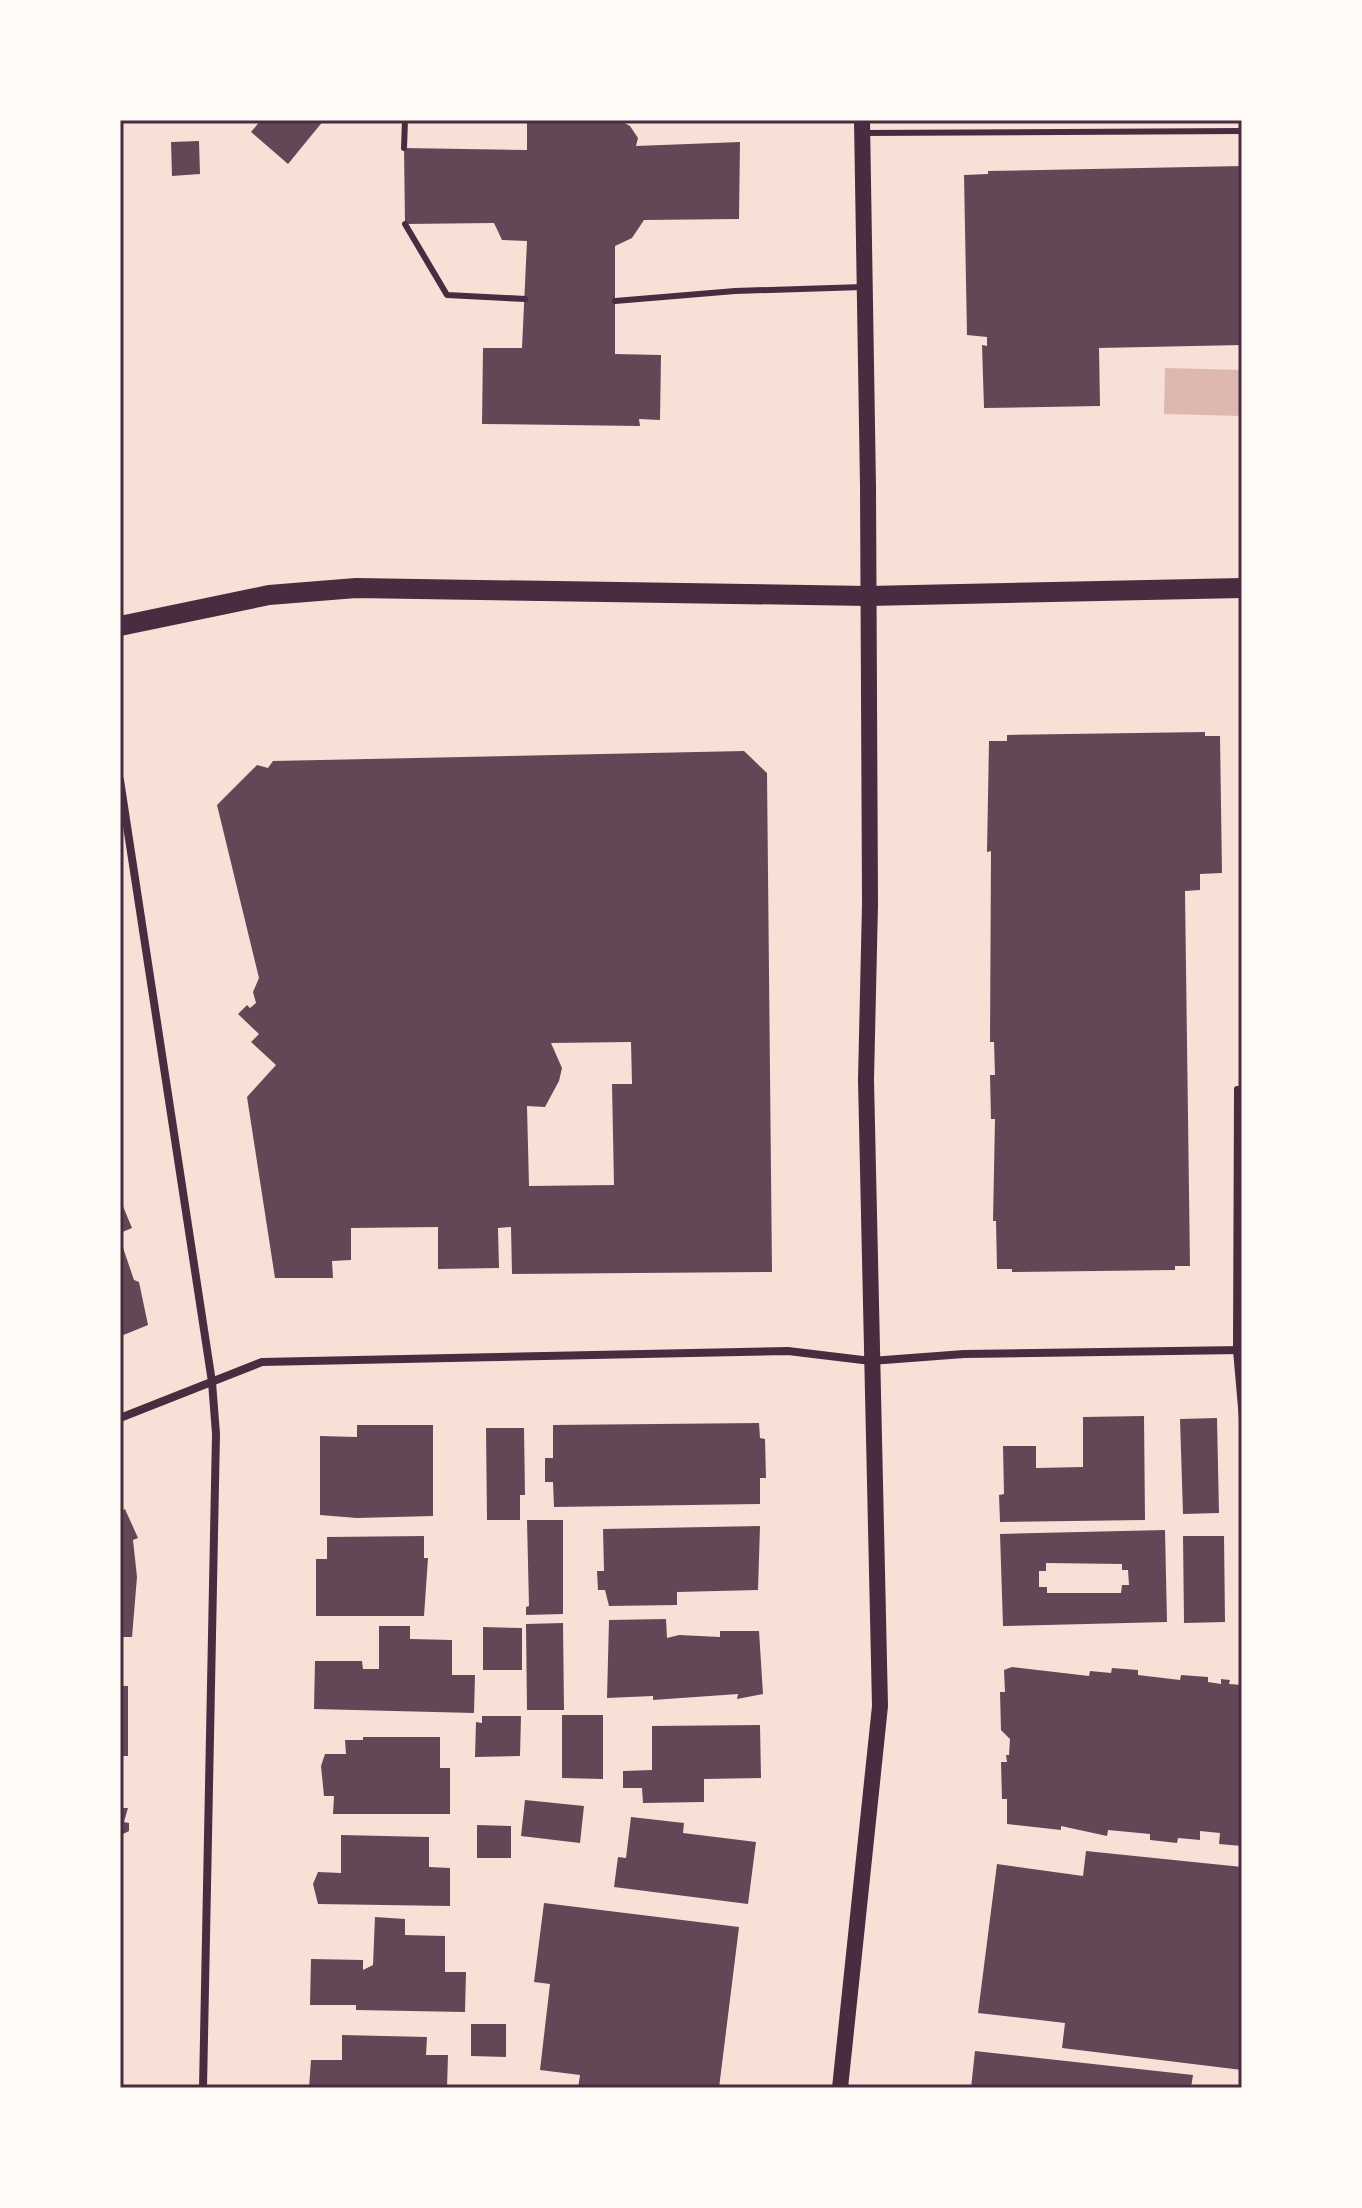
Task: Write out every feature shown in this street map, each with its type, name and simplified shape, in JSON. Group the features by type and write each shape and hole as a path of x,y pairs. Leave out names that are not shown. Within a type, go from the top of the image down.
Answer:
{"main road":[{"path":"840,2088 880,1706 866,1080 870,904 862,126"},
{"path":"120,626 269,595 356,588 868,596 1242,588"}],"street":[{"path":"120,780 212,1382 216,1450 203,2088"},
{"path":"120,1418 262,1362 788,1351 871,1361 964,1354 1239,1350"}],"lane":[{"path":"404,148 405,120"},
{"path":"862,126 1242,131"},
{"path":"405,224 447,295 525,299"},
{"path":"615,301 735,291 864,287"},
{"path":"1242,1089 1237,1089 1242,1419"}],"shaded area":[{"path":"1165,368 1242,370 1242,416 1164,414"}],"building":[{"path":"261,120 324,120 288,164 251,132"},
{"path":"527,120 619,120 630,126 638,138 636,146 740,142 739,219 644,220 632,238 615,246 615,354 661,355 660,420 639,419 640,426 482,424 483,348 522,348 527,241 502,240 494,223 405,224 404,148 527,150"},
{"path":"199,141 200,174 172,176 171,142"},
{"path":"1242,166 1242,345 1099,348 1100,406 984,408 982,345 987,346 987,337 967,335 964,175 988,174 988,171"},
{"path":"1205,732 1205,736 1220,736 1222,873 1200,874 1200,890 1185,891 1190,1266 1175,1266 1175,1270 1012,1272 1012,1269 997,1269 996,1221 993,1221 995,1119 991,1119 990,1075 995,1075 994,1042 990,1042 989,741 1007,741 1007,735"},
{"path":"744,751 767,773 772,1272 512,1274 511,1227 498,1228 499,1268 438,1269 438,1227 351,1228 351,1260 332,1261 333,1278 275,1278 247,1097 276,1065 251,1042 259,1034 238,1014 247,1005 250,1008 256,1003 253,992 259,978 217,805 257,765 268,768 273,761","holes":["631,1042 632,1084 612,1084 614,1185 529,1186 527,1106 545,1107 559,1081 562,1068 551,1043"]},
{"path":"120,1199 132,1228 120,1233"},
{"path":"120,1239 134,1280 139,1282 148,1325 121,1336"},
{"path":"1144,1416 1145,1520 1000,1522 999,1495 1004,1494 1003,1446 1036,1446 1036,1468 1083,1467 1083,1417"},
{"path":"1217,1418 1219,1513 1183,1514 1180,1419"},
{"path":"759,1423 760,1438 765,1439 766,1478 760,1478 760,1504 554,1507 553,1482 545,1482 545,1458 553,1458 553,1425"},
{"path":"357,1425 433,1425 433,1516 357,1518 320,1515 320,1436 357,1437"},
{"path":"486,1428 524,1428 525,1495 520,1495 520,1520 487,1520"},
{"path":"125,1509 138,1538 133,1540 137,1577 132,1637 120,1637 120,1512"},
{"path":"527,1520 563,1520 563,1614 526,1615 526,1607 529,1606"},
{"path":"760,1526 758,1590 677,1592 677,1605 609,1606 605,1590 598,1590 597,1571 604,1571 603,1529"},
{"path":"1165,1530 1167,1622 1003,1626 1000,1534","holes":["1046,1563 1122,1564 1122,1570 1128,1570 1129,1585 1122,1585 1121,1593 1047,1593 1047,1587 1039,1587 1039,1571 1046,1571"]},
{"path":"424,1536 424,1558 428,1558 424,1616 316,1616 316,1559 327,1559 327,1537"},
{"path":"1183,1536 1224,1536 1225,1622 1184,1623"},
{"path":"666,1619 667,1638 679,1635 720,1637 720,1631 759,1631 763,1694 737,1699 738,1694 653,1700 653,1696 607,1698 609,1620"},
{"path":"563,1623 564,1710 527,1710 526,1624"},
{"path":"379,1626 410,1626 410,1639 452,1640 452,1675 475,1675 474,1713 314,1709 315,1661 362,1661 363,1669 379,1669"},
{"path":"483,1627 522,1628 522,1670 483,1670"},
{"path":"1012,1667 1089,1676 1090,1671 1111,1673 1112,1668 1138,1670 1138,1675 1180,1680 1181,1675 1208,1677 1208,1682 1221,1684 1221,1679 1230,1680 1229,1684 1242,1685 1242,1846 1219,1844 1220,1833 1200,1831 1200,1840 1178,1838 1177,1843 1150,1840 1150,1834 1108,1830 1107,1836 1061,1826 1061,1830 1007,1824 1007,1799 1002,1799 1001,1762 1007,1762 1010,1739 1001,1730 1000,1692 1005,1692 1004,1670"},
{"path":"120,1686 128,1686 128,1756 120,1756"},
{"path":"562,1715 603,1715 603,1779 562,1778"},
{"path":"482,1716 521,1716 520,1756 475,1757 476,1722 482,1723"},
{"path":"760,1725 761,1778 704,1779 704,1802 643,1803 642,1788 623,1788 623,1771 652,1770 652,1726"},
{"path":"363,1737 440,1737 440,1768 450,1768 450,1814 333,1814 334,1796 324,1796 321,1766 325,1754 346,1754 345,1740 363,1740"},
{"path":"525,1800 584,1806 580,1843 521,1836"},
{"path":"120,1808 128,1808 124,1822 129,1823 129,1831 123,1834 120,1834"},
{"path":"631,1817 684,1823 683,1833 756,1842 748,1904 614,1887 618,1857 626,1858"},
{"path":"477,1825 511,1826 511,1858 477,1858"},
{"path":"341,1835 429,1837 429,1867 450,1868 450,1906 318,1904 313,1884 318,1872 341,1873"},
{"path":"1086,1851 1242,1867 1242,2070 1062,2048 1065,2023 978,2013 997,1864 1083,1876"},
{"path":"544,1903 739,1927 719,2088 578,2088 580,2075 540,2070 550,1984 534,1982"},
{"path":"375,1917 405,1919 405,1935 445,1936 445,1972 466,1972 465,2012 356,2010 356,2005 310,2005 311,1959 363,1960 363,1970 373,1965"},
{"path":"471,2024 506,2024 506,2057 471,2056"},
{"path":"342,2035 427,2037 426,2055 448,2055 447,2088 309,2088 311,2060 342,2060"},
{"path":"975,2051 1193,2075 1191,2088 971,2088"}]}
